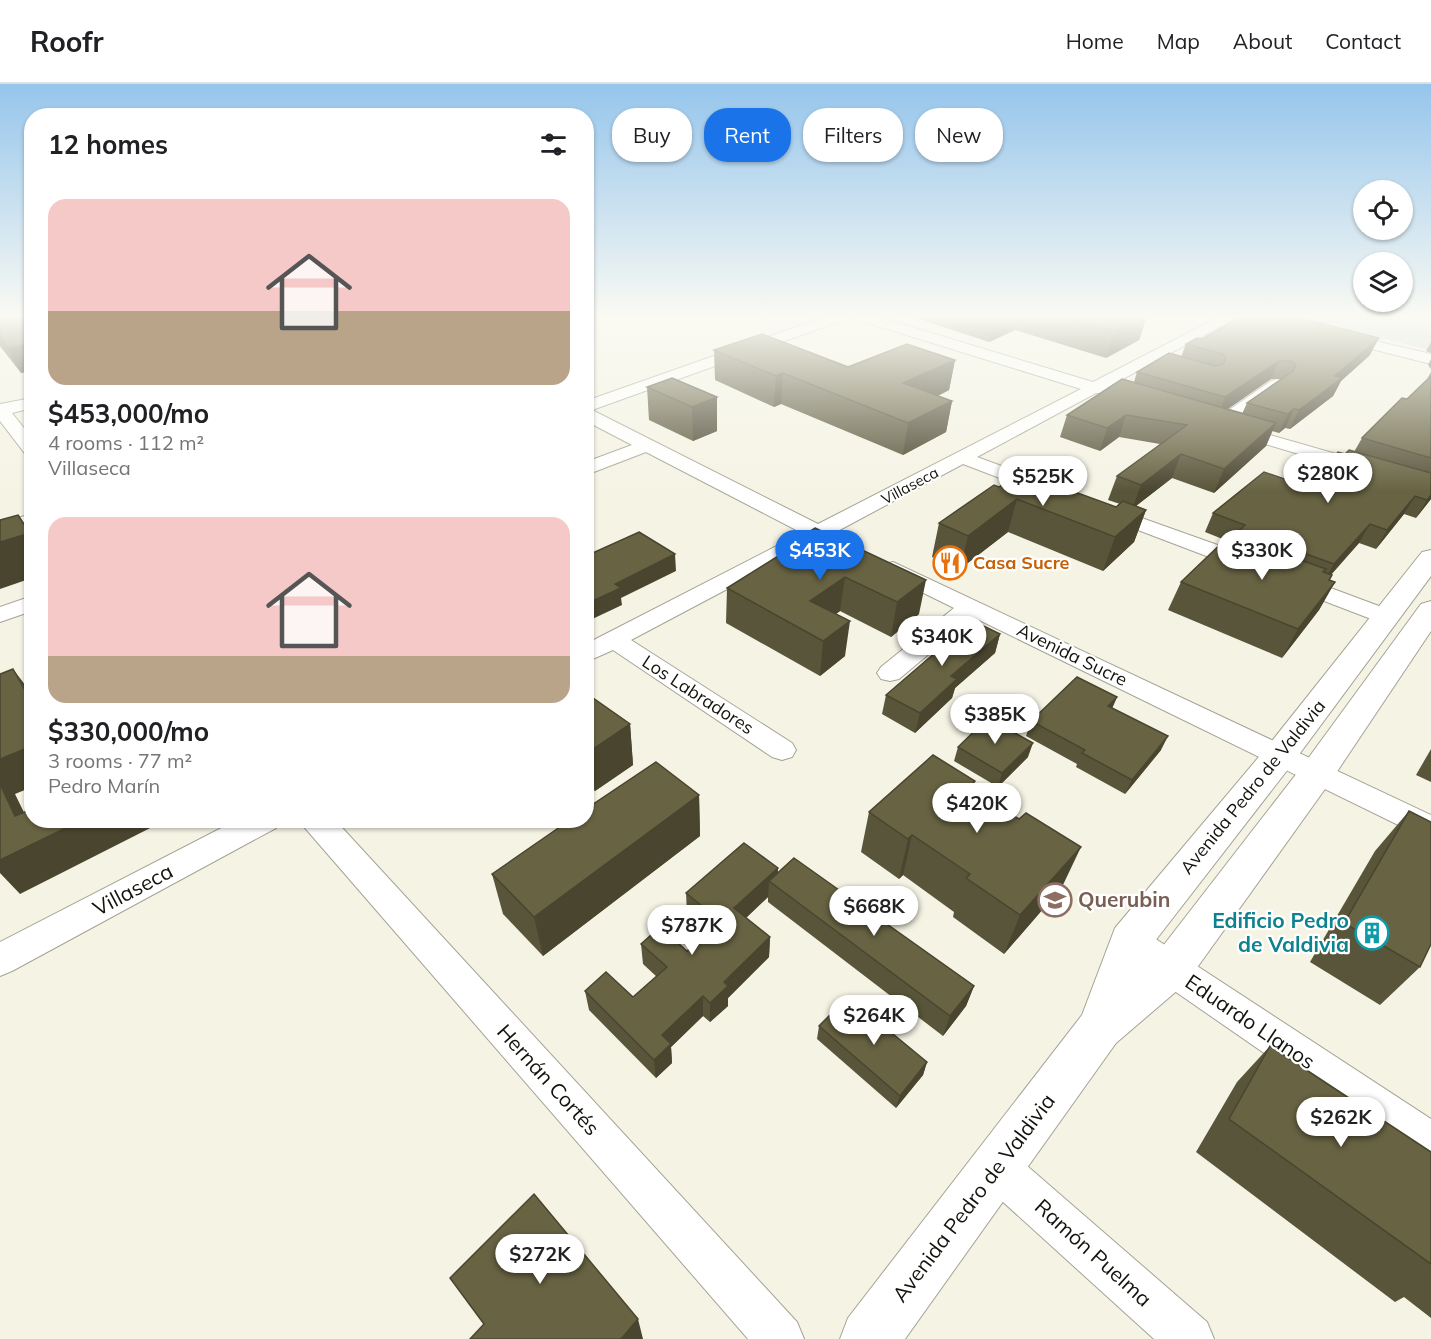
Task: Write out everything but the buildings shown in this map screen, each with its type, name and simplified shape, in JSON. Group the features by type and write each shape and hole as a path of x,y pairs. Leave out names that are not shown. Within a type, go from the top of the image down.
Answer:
{"main road":[{"name":"Avenida Pedro de Valdivia","path":"1100,1028 1130,941 1281,755 1431,558"},
{"name":"Avenida Pedro de Valdivia","path":"869,1339 1100,1028 1171,969 1317,773 1431,610"}],"street":[{"path":"594,404 677,375"},
{"path":"1053,375 1115,394"},
{"name":"Villaseca","path":"594,650 820,534 1118,375"},
{"path":"1219,425 1278,384"},
{"path":"24,405 1,410 24,440"},
{"name":"Avenida Sucre","path":"594,418 820,534 1431,829"},
{"path":"1198,418 1431,487"},
{"path":"594,466 647,446"},
{"path":"963,458 1066,496"},
{"path":"1089,504 1387,617"},
{"path":"0,530 24,522"},
{"path":"0,615 24,606"},
{"path":"890,673 970,607"},
{"name":"Los Labradores","path":"614,640 782,750"},
{"name":"Villaseca","path":"0,960 250,828"},
{"name":"Hernán Cortés","path":"323,828 780,1339"},
{"name":"Eduardo Llanos","path":"1130,941 1431,1143"},
{"name":"Ramón Puelma","path":"996,1167 1190,1339"}],"place":[{"name":"Casa Sucre","path":"950,563"},
{"name":"Querubin","path":"1055,900"},
{"name":"Edificio Pedro de Valdivia","path":"1372,933"}]}
